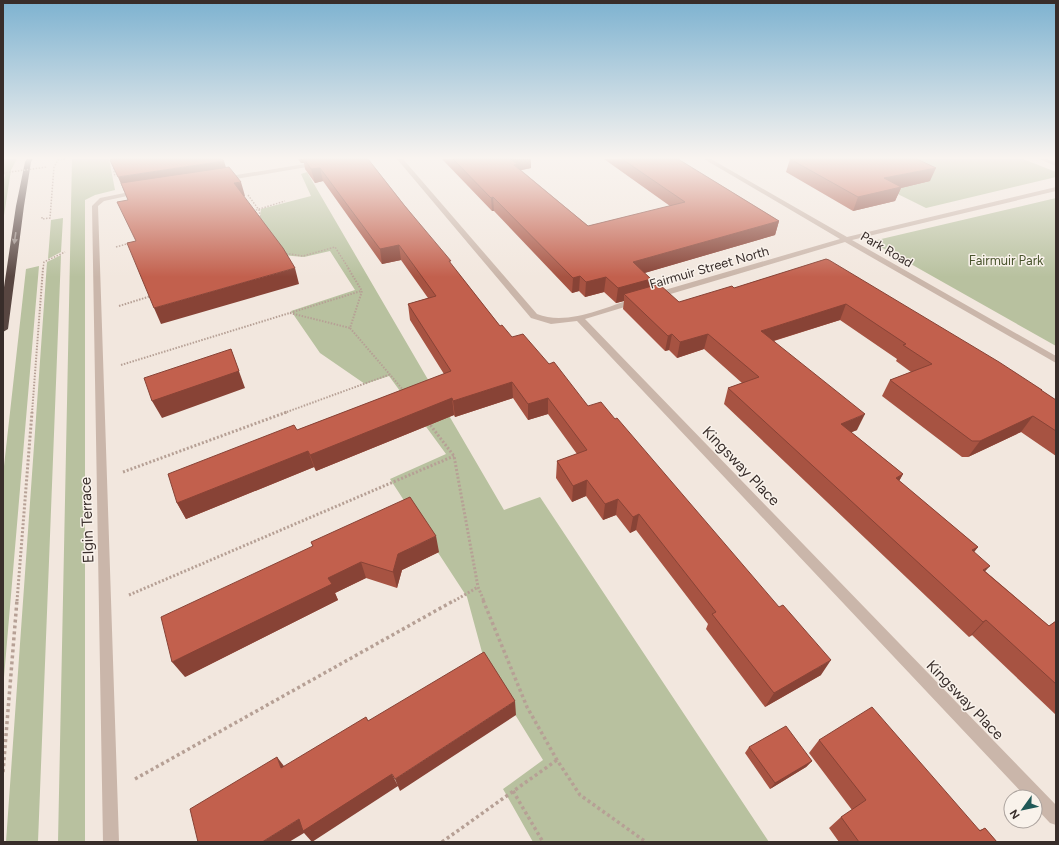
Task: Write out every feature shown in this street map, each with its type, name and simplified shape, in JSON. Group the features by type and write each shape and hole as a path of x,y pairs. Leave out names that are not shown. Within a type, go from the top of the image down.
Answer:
{"highway":[{"path":"3,329 21,198"}],"street":[{"name":"Elgin Terrace","path":"105,198 102,199 95,206 111,842"},
{"path":"434,198 534,316 545,321 561,322 578,318"},
{"name":"Park Road","path":"775,198 1056,360"},
{"name":"Fairmuir Street North","path":"578,318 846,240 1017,198"},
{"name":"Kingsway Place","path":"578,318 1056,817"}],"path":[{"path":"43,212 42,219 50,218 52,198"},
{"path":"250,198 259,210 261,223"},
{"path":"252,212 285,202"},
{"path":"96,252 133,243"},
{"path":"278,247 283,253 303,256 335,247 362,291 350,328"},
{"path":"3,772 44,262 65,252"},
{"path":"100,372 362,291"},
{"path":"98,313 157,294"},
{"path":"289,313 350,328 391,374 409,397"},
{"path":"102,480 391,374"},
{"path":"427,421 454,456 478,587 527,707 557,760 580,795 646,842"},
{"path":"105,605 454,456"},
{"path":"110,793 478,587"},
{"path":"442,842 557,760"},
{"path":"513,791 543,842"}],"green space":[{"path":"3,198 7,198 3,222"},
{"path":"71,198 88,198 85,200 85,842 58,842"},
{"path":"302,198 322,198 504,510 540,497 769,842 533,842 503,789 543,760 486,667 467,597 390,479 446,454 389,376 365,384 320,353 291,311 355,290 330,251 304,257 281,255 259,224 261,209"},
{"path":"907,198 966,198 926,208"},
{"name":"Fairmuir Park","path":"1056,198 1056,346 879,246 877,240"},
{"path":"63,218 61,252 48,259 51,220"},
{"path":"61,255 38,842 6,842 47,262"},
{"path":"39,266 3,689 3,475 26,269"}],"building":[{"path":"127,198 246,198 283,248 295,268 154,308 127,243 136,241 117,202 128,200"},
{"path":"343,198 399,198 451,261 449,261 500,326 502,325 512,337 523,334 549,364 554,362 588,406 601,402 615,419 617,418 779,607 783,605 831,660 774,693 712,614 716,612 639,514 633,517 618,499 605,504 587,480 573,486 557,461 587,450 548,398 528,404 512,382 453,401 452,398 310,455 308,451 177,503 168,474 294,425 297,430 451,371 408,304 436,296 399,245 380,249"},
{"path":"494,198 555,198 588,226 685,202 680,198 742,198 779,221 633,262 651,279 618,288 606,277 586,282 580,276 573,278"},
{"path":"826,259 999,362 1056,400 1056,431 1033,416 980,441 972,441 890,380 932,364 903,345 906,344 846,304 761,331 865,414 841,424 903,474 896,478 978,547 972,550 990,566 983,570 1049,626 1056,621 1056,684 986,620 983,622 728,388 759,377 708,334 680,342 672,334 668,336 624,294 659,284 679,302 732,286 734,288"},
{"path":"231,349 239,371 152,401 144,378"},
{"path":"410,497 436,536 398,554 393,572 361,562 328,578 332,584 172,662 161,617 313,546 311,542"},
{"path":"484,652 515,701 395,779 392,774 303,831 299,819 262,842 198,842 190,809 277,757 281,768 366,717 368,721"},
{"path":"872,707 980,831 985,828 997,842 859,842 841,817 866,800 819,740"},
{"path":"786,726 812,761 775,783 749,747"}]}
